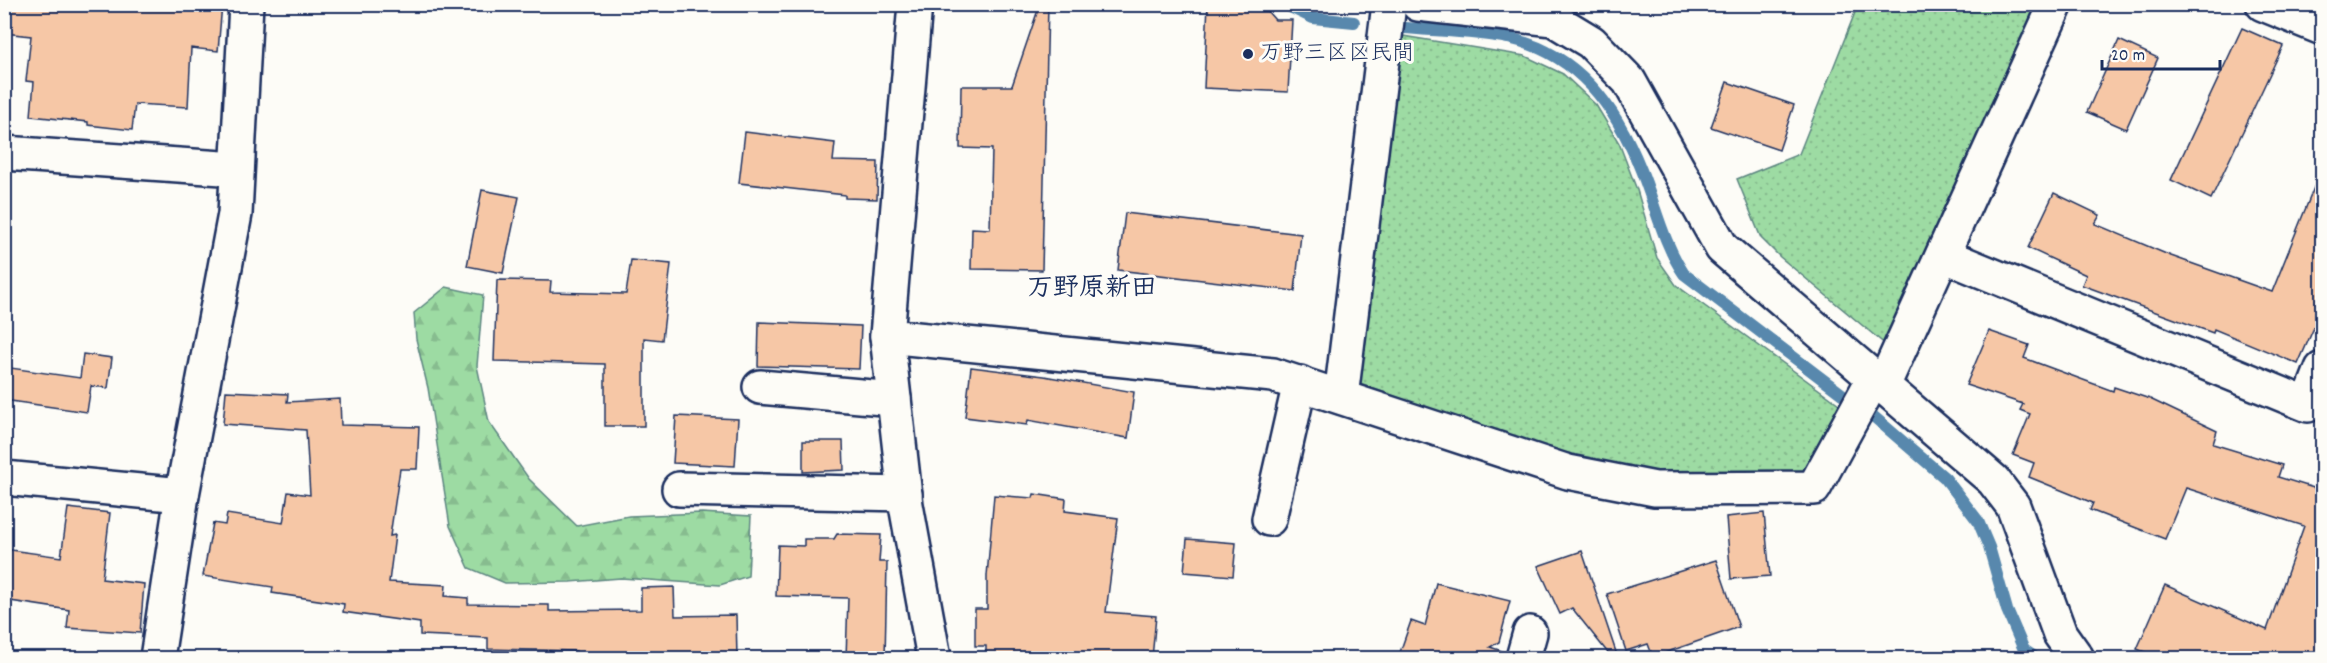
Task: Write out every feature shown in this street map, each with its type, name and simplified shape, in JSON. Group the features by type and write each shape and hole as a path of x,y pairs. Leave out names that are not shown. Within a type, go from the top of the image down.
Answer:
{"street":[{"path":"157,658 182,495 234,214 246,4"},
{"path":"915,4 887,336 905,494 934,658"},
{"path":"1341,397 1389,4"},
{"path":"1418,4 1553,19 1590,42 1629,81 1722,248 1993,480 2013,506 2060,634 2077,658"},
{"path":"887,336 1273,375 1568,472 1655,489 1814,488 1879,382 1943,255 2056,4"},
{"path":"2263,4 2322,28"},
{"path":"4,153 237,169"},
{"path":"1943,255 2308,405 2322,369"},
{"path":"1269,519 1300,383"},
{"path":"760,387 894,399"},
{"path":"4,478 182,495"},
{"path":"679,489 905,494"}],"green space":[{"path":"1858,5 2046,5 1892,350 1780,257 1761,238 1737,179 1799,154"},
{"path":"1397,35 1525,56 1563,74 1596,105 1619,143 1637,190 1657,258 1676,285 1843,407 1808,474 1655,477 1557,453 1360,384"},
{"path":"446,287 483,295 477,366 489,422 529,479 577,526 629,516 702,513 751,516 748,576 720,585 621,578 570,582 505,583 469,568 450,526 428,388 416,339 414,313"}],"building":[{"path":"4,4 222,4 218,51 191,48 188,107 135,104 132,130 88,125 88,122 31,116 34,82 26,81 31,36 4,33"},
{"path":"1040,4 1048,4 1042,270 971,269 972,228 990,229 992,149 960,148 961,86 1012,86"},
{"name":"万野三区区民間","path":"1208,4 1261,4 1275,20 1292,20 1288,92 1204,88"},
{"path":"2242,28 2283,46 2211,199 2171,180"},
{"path":"2119,40 2158,58 2126,129 2087,112"},
{"path":"1727,82 1794,105 1779,150 1711,127"},
{"path":"745,132 835,143 833,161 878,162 877,199 845,198 845,195 739,183"},
{"path":"2321,170 2322,309 2298,364 2214,329 2213,333 2082,285 2086,275 2028,248 2054,193 2100,215 2095,224 2171,256 2272,292"},
{"path":"482,190 519,197 503,273 467,266"},
{"path":"1125,213 1301,234 1295,291 1118,270"},
{"path":"631,260 671,264 662,340 644,338 644,426 605,426 605,364 494,361 497,280 551,281 550,292 626,294"},
{"path":"759,322 861,326 859,369 758,366"},
{"path":"1989,331 2029,345 2024,358 2113,391 2114,387 2150,399 2217,431 2213,444 2282,465 2278,477 2317,489 2318,486 2322,487 2322,658 2160,658 2137,649 2165,585 2267,630 2304,526 2186,488 2165,539 2090,510 2093,503 2029,477 2034,463 2013,455 2030,414 2020,410 2023,404 1966,385"},
{"path":"83,354 112,358 108,388 91,386 87,412 4,400 4,367 80,378"},
{"path":"971,367 1044,376 1134,392 1128,438 1028,420 1027,425 965,417"},
{"path":"226,391 288,394 287,402 340,399 341,425 419,427 417,469 400,469 390,536 395,535 389,582 446,585 445,596 468,598 468,604 549,605 549,611 641,610 641,588 674,587 675,616 736,615 737,658 576,658 576,651 488,649 488,638 420,635 420,623 343,612 344,604 272,593 273,587 203,576 213,523 225,525 227,514 283,523 288,492 310,495 306,430 223,424"},
{"path":"676,416 738,419 735,466 673,463"},
{"path":"803,441 843,441 844,470 803,472"},
{"path":"1034,494 1066,499 1065,511 1118,518 1106,612 1156,616 1152,658 986,658 986,646 975,646 975,609 987,609 987,576 994,495 1033,498"},
{"path":"68,508 110,513 102,579 144,584 140,633 67,628 69,610 4,600 4,549 61,557"},
{"path":"1764,513 1770,576 1731,579 1726,517"},
{"path":"837,534 881,535 879,562 887,562 885,658 846,658 848,598 776,596 778,545 804,546 804,539 834,539"},
{"path":"1187,539 1236,543 1233,576 1184,572"},
{"path":"1582,551 1618,658 1612,658 1572,608 1560,614 1538,566"},
{"path":"1716,560 1739,627 1653,657 1648,644 1626,651 1607,594"},
{"path":"1436,583 1510,601 1499,642 1490,647 1505,652 1504,658 1398,658 1411,621 1425,626"}],"waterway":[{"path":"1284,4 1313,18 1354,22"},
{"path":"1395,27 1466,32 1508,38 1533,45 1555,56 1574,70 1591,86 1620,125 1641,170 1670,249 1684,274 1842,394"},
{"path":"1873,416 1945,478 1978,521 1989,547 2007,610 2024,650 2036,658"}],"place":[{"name":"万野三区区民間","path":"1248,54"}],"district":[{"name":"万野原新田","path":"1092,289"}]}
